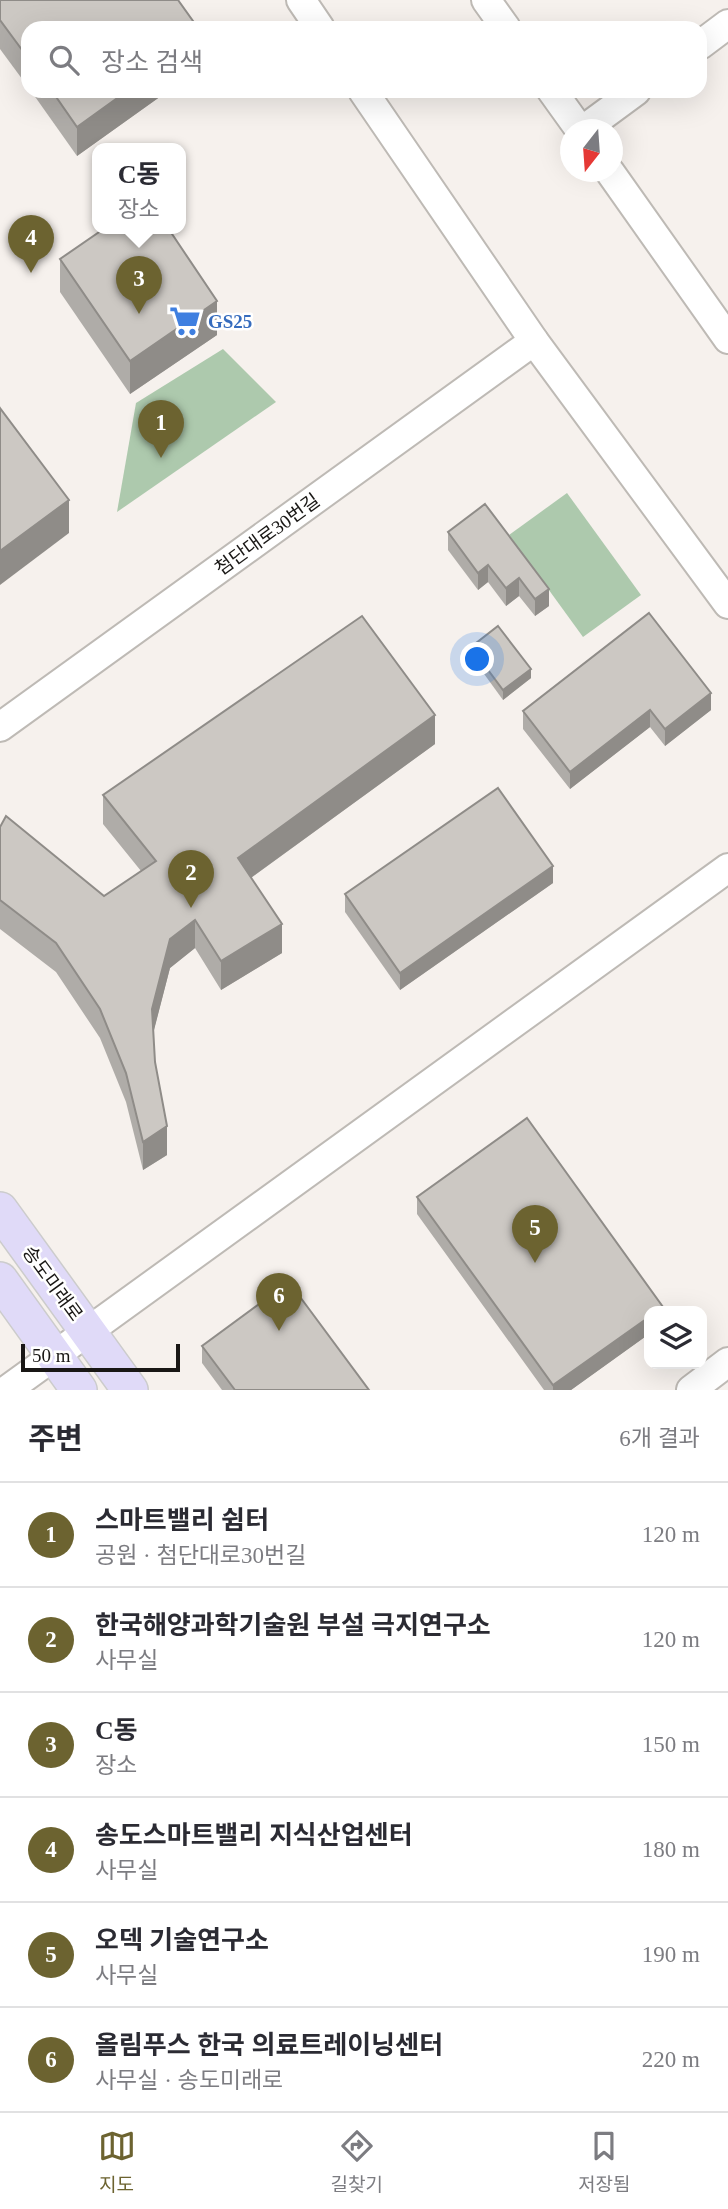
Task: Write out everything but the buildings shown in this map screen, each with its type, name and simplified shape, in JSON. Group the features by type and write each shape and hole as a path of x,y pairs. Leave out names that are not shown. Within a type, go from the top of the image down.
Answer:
{"main road":[{"name":"송도미래로","path":"0,1210 130,1390"},
{"path":"0,1280 79,1390"}],"street":[{"path":"301,0 315,21"},
{"path":"486,0 501,21"},
{"path":"707,40 728,24"},
{"path":"368,98 534,341 728,604"},
{"path":"557,98 573,119"},
{"path":"597,119 626,98"},
{"path":"617,182 728,340"},
{"name":"첨단대로30번길","path":"0,727 534,341"},
{"path":"7,1390 728,868"},
{"path":"691,1390 728,1362"}],"green space":[{"path":"223,349 276,402 117,512 136,403"},
{"path":"567,493 641,595 583,637 509,535"}],"place":[{"name":"송도스마트밸리 지식산업센터","path":"31,273"},
{"name":"C동","path":"139,314"},
{"name":"GS25","path":"185,321"},
{"name":"스마트밸리 쉼터","path":"161,458"},
{"name":"한국해양과학기술원 부설 극지연구소","path":"191,908"},
{"name":"오덱 기술연구소","path":"535,1263"},
{"name":"올림푸스 한국 의료트레이닝센터","path":"279,1331"}]}
